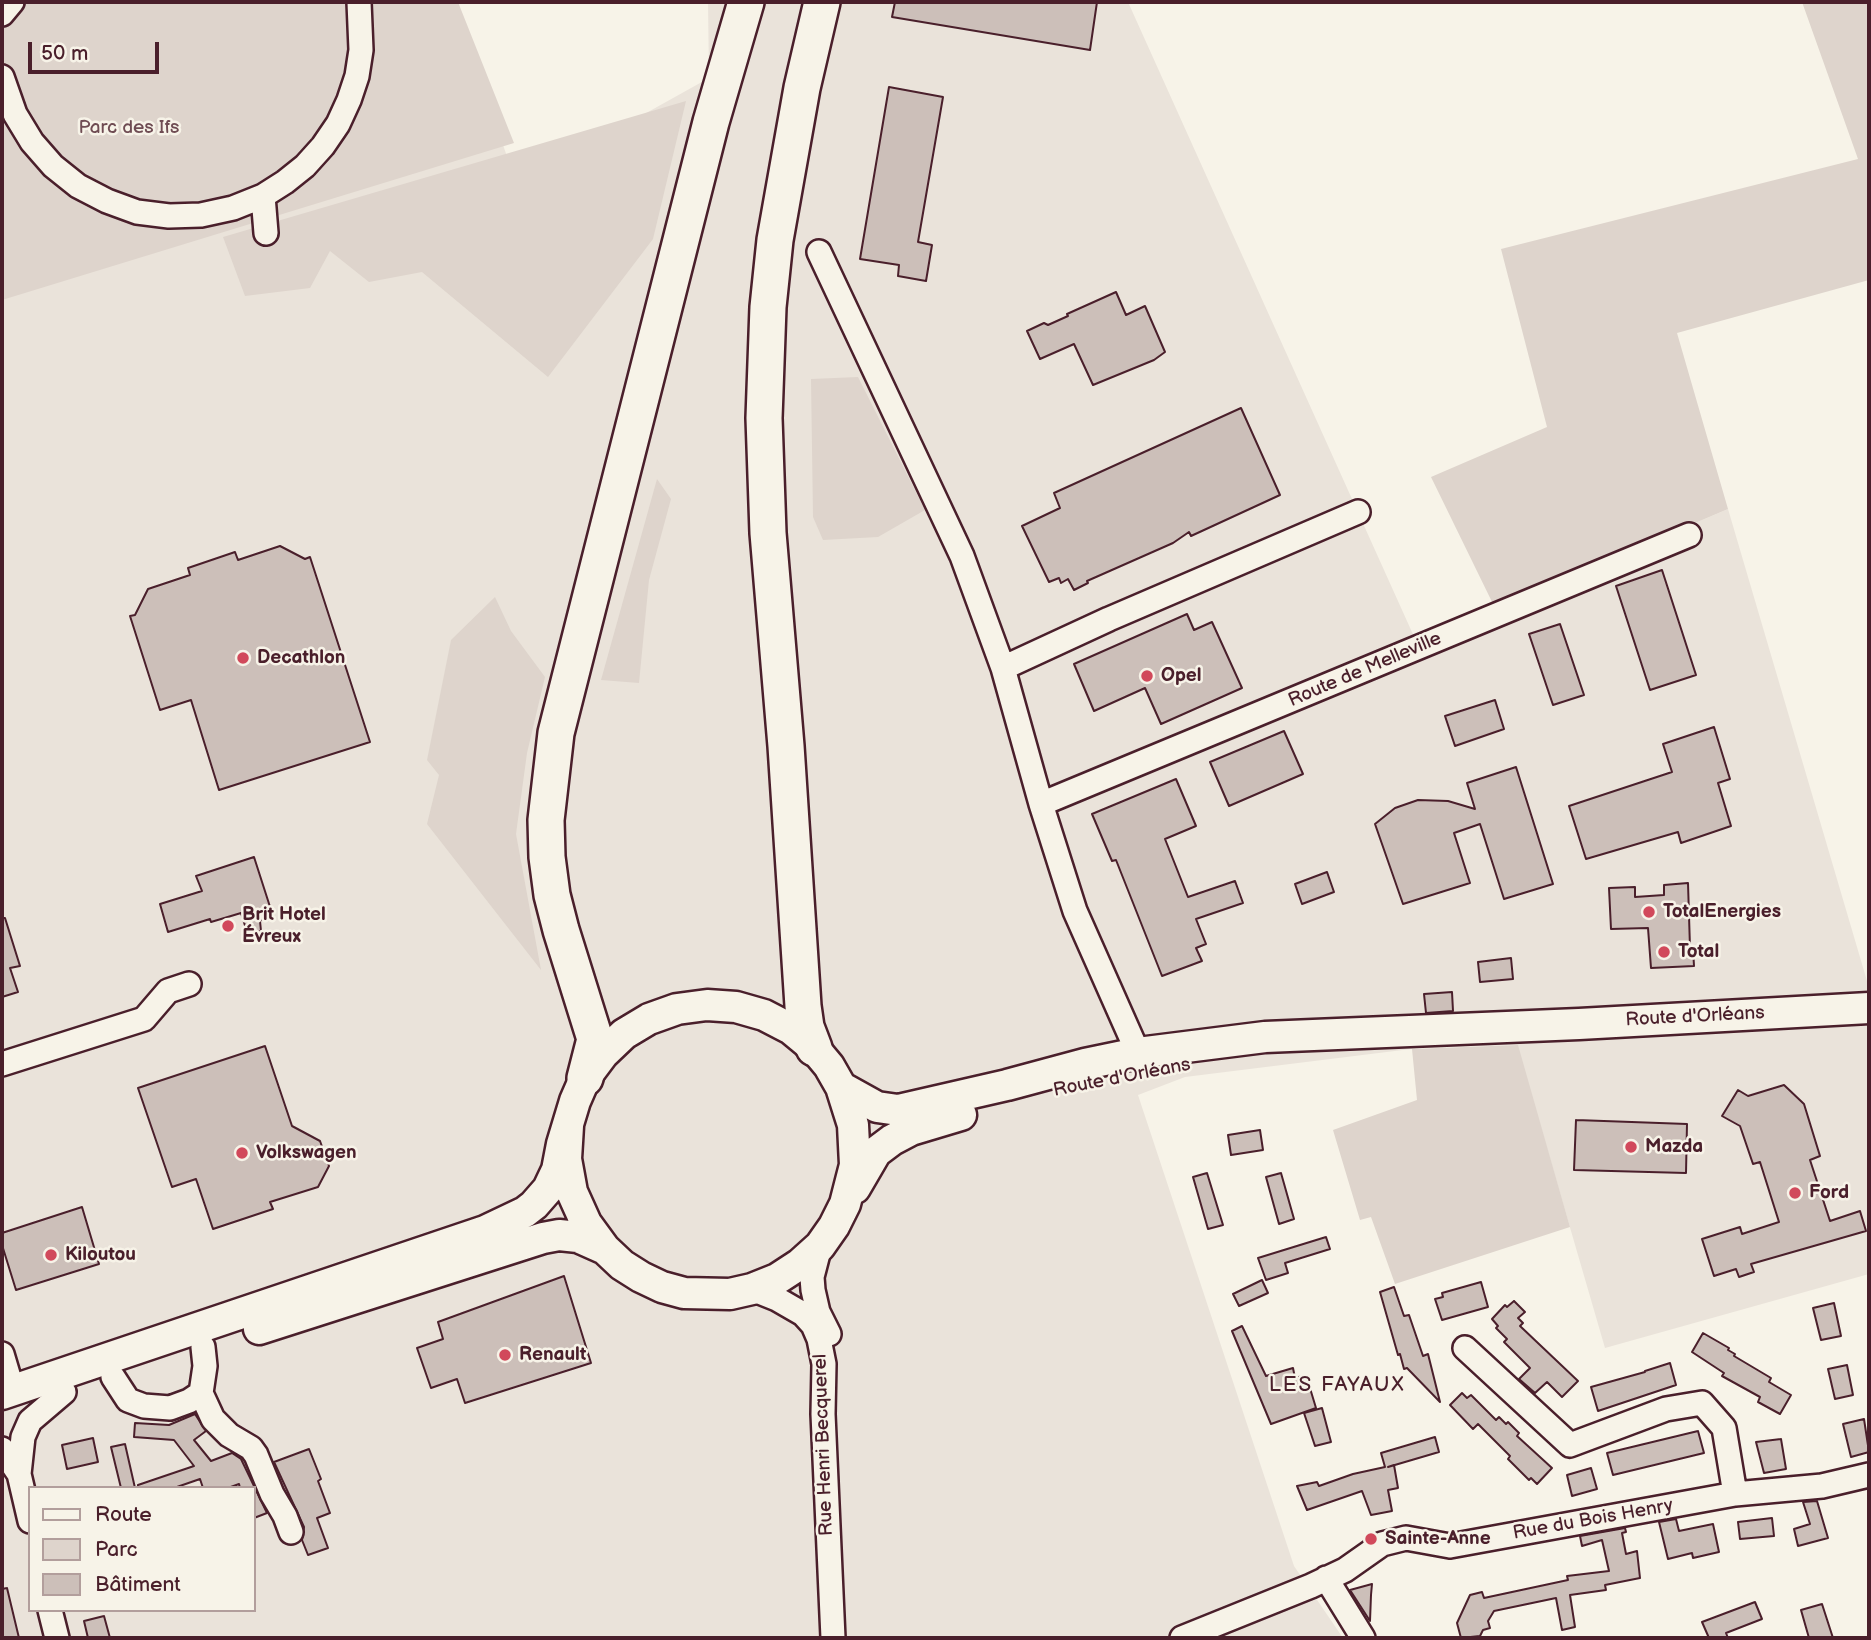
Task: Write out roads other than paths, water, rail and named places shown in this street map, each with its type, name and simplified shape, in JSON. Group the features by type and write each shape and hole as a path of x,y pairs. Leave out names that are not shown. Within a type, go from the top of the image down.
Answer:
{"highway":[{"path":"585,1078 595,1039 558,918 547,857 546,820 556,733 711,122 746,2"},
{"path":"814,1048 806,1027 803,1006 786,746 768,533 764,418 768,307 775,240 802,88 822,2"}],"main road":[{"path":"5,1398 506,1222 534,1205 548,1189 557,1170 568,1126 575,1101 585,1078 603,1054 624,1034 649,1018 677,1009 697,1006 736,1007 764,1015 791,1029 814,1048 841,1087 853,1125 855,1165 845,1204 834,1226 820,1246 789,1272 752,1289 730,1294 684,1293 662,1287 622,1265 586,1223 572,1192 566,1159 568,1126"},
{"name":"Route d'Orléans","path":"841,1087 877,1107 898,1111 1138,1053 1265,1037 1869,1008"},
{"name":"Route d'Orléans","path":"845,1204 876,1152 911,1130 955,1116 1075,1086 1146,1072 1234,1058 1389,1041 1436,1030"},
{"path":"5,1398 64,1392 544,1238 559,1235 578,1237 606,1249"}],"street":[{"path":"2,14 12,2"},
{"path":"2,77 15,114 32,142 53,166 78,186 137,212 169,216 201,215 233,208 263,196 305,166 323,146 338,124 357,76 361,50 359,2"},
{"path":"263,196 266,233"},
{"path":"819,252 962,556 1003,668 1041,804 1075,911 1138,1053"},
{"path":"1003,668 1109,619 1358,512"},
{"name":"Route de Melleville","path":"1041,804 1689,535"},
{"path":"2,1064 144,1019 168,991 189,984"},
{"path":"820,1246 812,1278 813,1290 815,1302 834,1342 835,1350 830,1398 823,1414"},
{"name":"Rue Henri Becquerel","path":"752,1289 791,1307 813,1325 819,1339 824,1364 823,1414 833,1638"},
{"path":"203,1347 205,1366 201,1393 213,1419 229,1435 251,1448 256,1455 291,1532"},
{"path":"1465,1348 1570,1445 1666,1409 1702,1403 1724,1428 1735,1494"},
{"path":"2,1354 5,1398"},
{"path":"113,1377 128,1399 144,1406 170,1408 190,1401 201,1393"},
{"path":"28,1512 19,1474 23,1437 30,1421 64,1392"},
{"path":"2,1449 19,1474"},
{"name":"Rue du Bois Henry","path":"1182,1638 1345,1570 1382,1544 1406,1538 1450,1546 1735,1494 1822,1486 1869,1475"},
{"path":"1326,1578 1363,1638"},
{"path":"50,1612 57,1638"}],"place":[{"name":"Decathlon","path":"243,658"},
{"name":"Opel","path":"1147,676"},
{"name":"TotalEnergies","path":"1649,912"},
{"name":"Brit Hotel Évreux","path":"228,926"},
{"name":"Total","path":"1664,952"},
{"name":"Mazda","path":"1631,1147"},
{"name":"Volkswagen","path":"242,1153"},
{"name":"Ford","path":"1795,1193"},
{"name":"Kiloutou","path":"51,1255"},
{"name":"Renault","path":"505,1355"},
{"name":"Sainte-Anne","path":"1371,1539"}],"district":[{"name":"LES FAYAUX","path":"1337,1386"}],"park label":[{"name":"Parc des Ifs","path":"129,128"}]}
